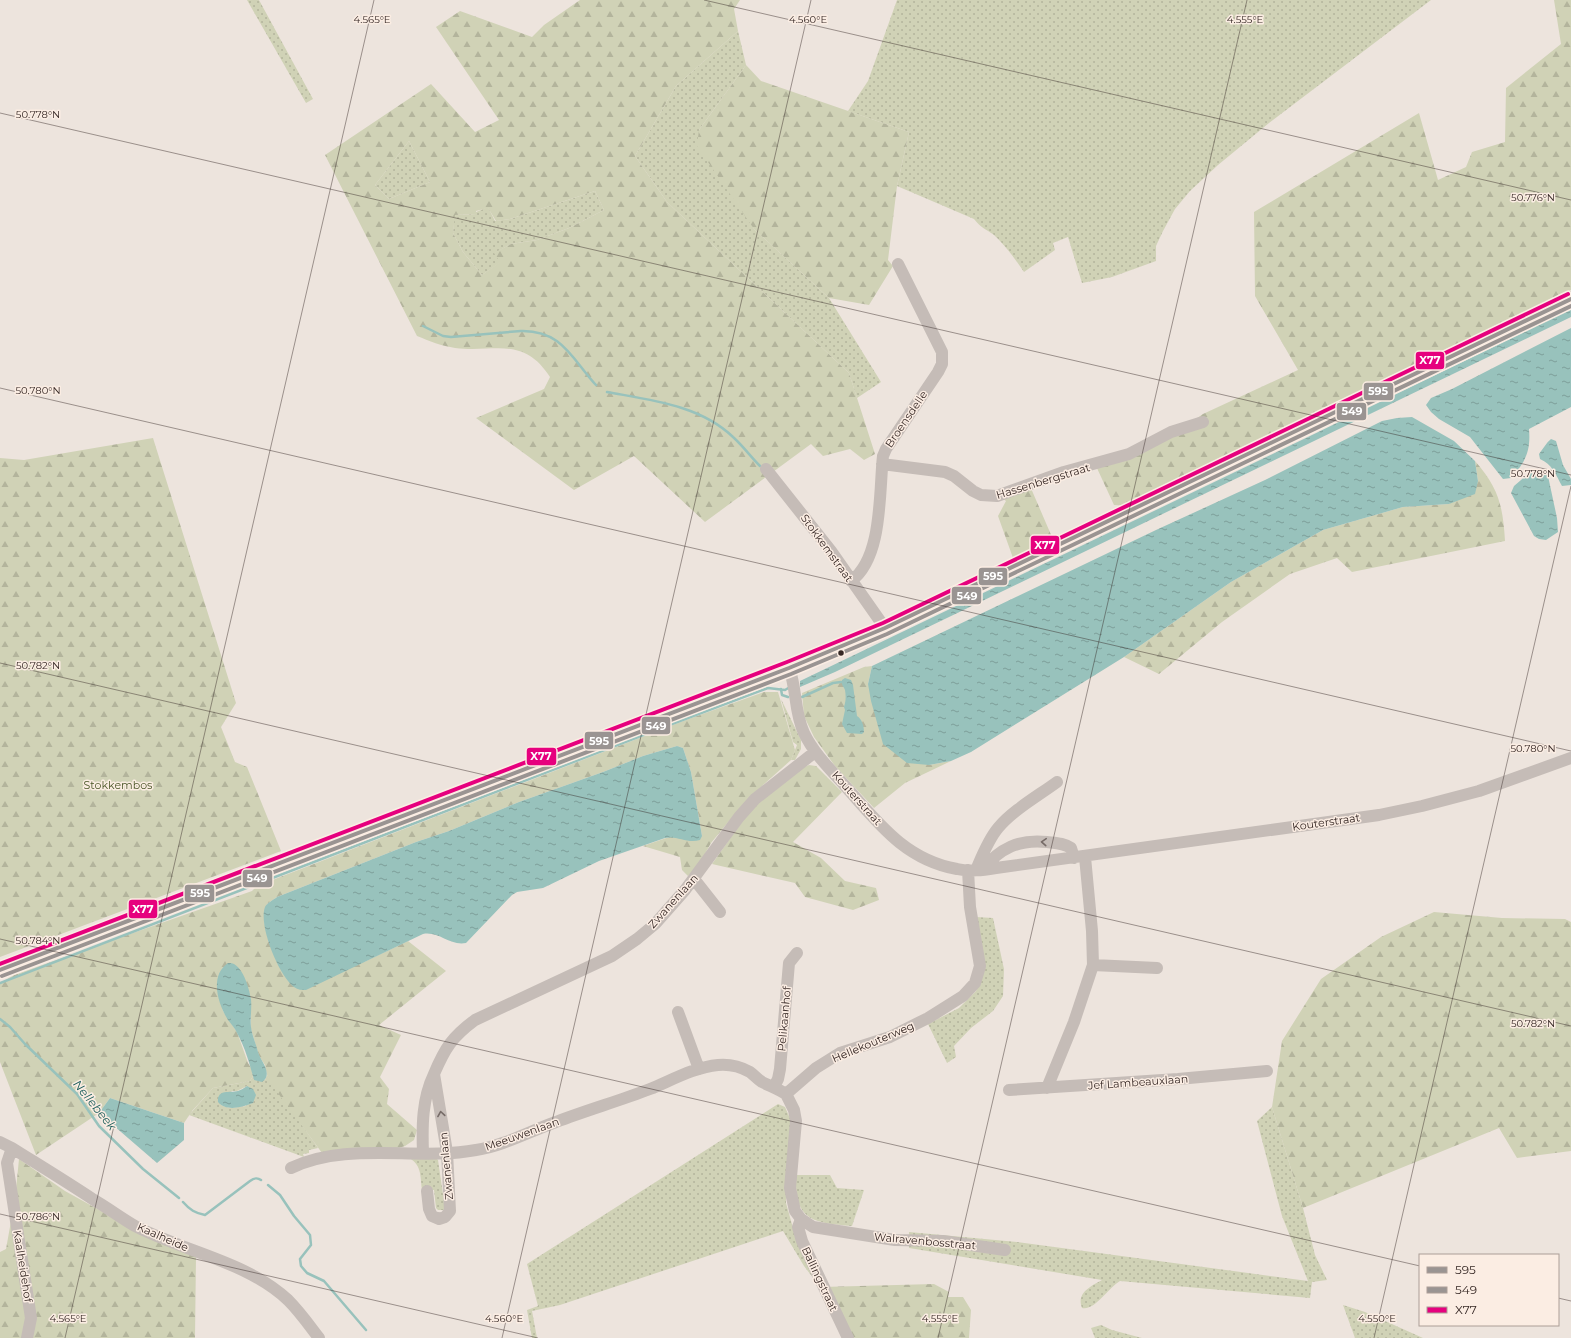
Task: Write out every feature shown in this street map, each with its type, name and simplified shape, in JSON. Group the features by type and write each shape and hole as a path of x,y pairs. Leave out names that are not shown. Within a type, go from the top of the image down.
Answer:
{"main road":[{"path":"0,970 789,668 885,628 1571,299"}],"street":[{"name":"Broensdelle","path":"851,581 859,576 869,560 873,546 877,527 882,464 886,449 938,372 943,358 942,352 898,264"},
{"name":"Hassenbergstraat","path":"882,464 945,472 954,476 981,495 998,496 1064,472 1129,454 1171,432 1203,422"},
{"name":"Stokkemstraat","path":"766,468 831,551 885,628"},
{"name":"Kouterstraat","path":"789,668 794,686 797,711 803,732 815,752 870,814 899,843 925,860 946,867 976,870 1380,815 1479,791 1571,758"},
{"name":"Zwanenlaan","path":"423,1153 422,1137 426,1093 449,1043 460,1031 475,1020 612,956 638,939 655,924 694,879 739,817 755,799 815,752"},
{"path":"976,870 997,829 1026,804 1057,782"},
{"path":"976,870 1001,851 1012,845 1027,842 1044,841 1066,844 1079,857 1092,931 1093,965 1074,1022 1047,1088"},
{"name":"Hellekouterweg","path":"786,1094 816,1068 840,1053 890,1037 928,1018 963,996 975,983 980,966 970,907 976,870"},
{"path":"694,879 720,912"},
{"name":"Pelikaanhof","path":"774,1087 778,1079 780,1069 789,963 797,953"},
{"path":"1093,965 1157,968"},
{"path":"678,1012 699,1069"},
{"name":"Meeuwenlaan","path":"291,1168 315,1158 335,1155 476,1150 499,1144 556,1122 648,1090 699,1069 717,1065 726,1064 738,1067 749,1072 760,1081 786,1094"},
{"name":"Jef Lambeauxlaan","path":"1009,1090 1178,1079 1267,1071"},
{"name":"Zwanenlaan","path":"427,1191 429,1208 432,1216 439,1219 445,1217 450,1211 447,1152 434,1074"},
{"path":"786,1094 794,1110 796,1121 790,1188 795,1211 801,1219"},
{"name":"Kaalheide","path":"0,1142 135,1225 177,1244 228,1264 263,1282 287,1300 319,1338"},
{"name":"Kaalheidehof","path":"12,1148 7,1163 31,1318 26,1338"},
{"name":"Walravenbosstraat","path":"801,1219 813,1227 895,1240 942,1241 1005,1250"},
{"name":"Ballingstraat","path":"801,1219 798,1227 802,1241 848,1338"}],"green space":[{"path":"247,0 259,0 313,99 306,103"},
{"path":"580,0 740,0 734,9 738,31 676,86 635,156 667,202 849,373 875,454 864,460 850,449 823,456 811,444 705,522 634,456 574,490 476,418 544,389 550,377 540,364 529,355 519,351 496,348 455,348 440,345 417,336 325,155 431,84 475,132 499,120 436,27 460,11 532,37 544,25","holes":["409,141 430,182 389,199 375,185","595,191 604,210 569,228 537,240 511,244 494,253 500,262 482,275 463,252 453,233 455,215 476,214 476,211 488,208 496,221 510,219"]},
{"path":"897,0 1431,0 1269,123 1218,165 1190,191 1175,209 1163,231 1156,246 1156,261 1112,277 1082,283 1068,237 1053,243 1055,250 1024,272 998,239 974,219 897,186 909,132 848,111 868,81"},
{"path":"1554,0 1571,0 1571,290 1431,360 1128,506 1114,505 1096,466 1178,431 1203,414 1298,370 1255,296 1254,212 1419,113 1438,180 1466,167 1472,152 1505,142 1506,88 1561,44"},
{"path":"738,31 746,65 699,130 754,229 829,298 881,382 857,398 849,373 667,202 635,156 676,86"},
{"path":"746,65 761,81 909,132 897,186 888,260 893,266 869,305 829,298 754,229 697,146 699,130"},
{"path":"409,141 430,182 389,199 375,185"},
{"path":"595,191 604,210 569,228 537,240 511,244 495,253 501,262 482,275 463,252 453,233 454,215 476,214 476,212 488,207 495,221 510,219"},
{"name":"Stokkembos","path":"153,438 236,703 221,727 235,762 247,767 281,851 0,957 0,458 24,460"},
{"path":"1475,461 1495,489 1503,518 1505,541 1352,572 1337,558 1290,574 1222,622 1159,674 1124,657 1231,582 1323,530 1403,507 1449,504 1478,481"},
{"path":"1030,486 1052,537 1013,558 998,516 1006,501 1002,498"},
{"path":"872,666 868,684 929,765 951,761 905,783 874,808 835,766 814,737 804,716 802,693 864,667"},
{"path":"764,692 778,692 795,750 791,760 753,794 729,821 711,843 701,861 688,876 682,870 680,857 643,846 672,836 689,840 702,836 691,772 683,748 677,746 643,756 519,802 449,831 416,842 277,897 267,904 264,921 269,943 364,962 408,941 446,971 379,1025 401,1035 380,1077 389,1089 387,1104 417,1130 414,1140 405,1146 393,1150 322,1153 272,1085 267,1075 265,1065 259,1056 251,1029 251,998 219,994 223,1011 237,1032 248,1063 252,1069 253,1076 250,1081 213,1088 192,1111 184,1123 110,1098 99,1113 36,1155 0,1062 0,983 14,975 252,891 257,886 686,720"},
{"path":"781,699 801,740 801,749 795,760 791,760 797,745 793,742"},
{"path":"809,765 816,766 842,792 793,842 821,858 845,881 876,888 879,900 853,910 805,897 795,883 712,864 751,809 795,771"},
{"path":"1434,912 1502,918 1565,919 1571,922 1571,1151 1517,1158 1499,1128 1303,1208 1272,1107 1282,1041 1321,979 1381,937"},
{"path":"976,917 993,918 1004,969 1003,996 993,1011 971,1028 954,1046 956,1057 947,1063 928,1024 959,1008 976,991 984,971"},
{"path":"267,1075 318,1148 309,1150 309,1153 303,1154 304,1157 189,1115 213,1088 250,1081 253,1076 254,1080 265,1080","holes":["247,1086 246,1106 229,1108 220,1104 232,1091 237,1091"]},
{"path":"778,1104 785,1107 792,1123 786,1175 786,1203 793,1228 820,1287 804,1266 783,1231 560,1305 532,1311 537,1338 532,1338 527,1310 538,1306 527,1264"},
{"path":"1272,1107 1303,1208 1315,1255 1327,1280 1312,1282 1310,1298 1120,1281 1115,1284 1097,1303 1087,1308 1082,1308 1081,1298 1083,1294 1089,1288 1102,1280 909,1248 909,1232 1017,1242 1308,1281 1282,1216 1257,1121"},
{"path":"407,1157 436,1158 438,1160 445,1208 444,1210 438,1210 436,1208 434,1190 422,1190 418,1167"},
{"path":"19,1159 65,1191 148,1237 196,1257 195,1338 0,1338 0,1252 6,1249 15,1199"},
{"path":"796,1175 830,1175 837,1188 864,1190 852,1226 817,1221 809,1217 803,1211 798,1202"},
{"path":"934,1284 949,1292 948,1297 963,1297 971,1310 969,1338 843,1338 822,1287"},
{"path":"1343,1305 1365,1312 1423,1338 1355,1338"},
{"path":"1101,1325 1112,1330 1142,1338 1095,1338 1091,1328"}],"water":[{"path":"1571,309 1571,317 835,672 800,687 800,681"},
{"path":"1571,328 1571,407 1529,429 1528,450 1523,462 1511,478 1503,479 1470,437 1439,419 1426,405 1431,398 1452,389"},
{"path":"1412,417 1454,441 1475,461 1478,481 1475,494 1449,504 1403,507 1323,530 1231,582 1124,657 971,752 951,761 929,765 907,763 883,744 871,701 868,684 872,666 1156,530 1265,480 1382,421"},
{"path":"1551,439 1556,441 1563,465 1571,479 1571,485 1562,486 1551,467 1540,459 1539,454"},
{"path":"1534,469 1543,471 1548,476 1557,518 1558,532 1546,540 1539,539 1534,536 1511,493 1514,486"},
{"path":"845,678 851,680 853,685 857,716 864,727 864,732 862,734 847,733 842,724 846,696 842,680"},
{"path":"677,746 683,748 691,772 702,836 700,840 691,841 669,837 665,838 599,861 543,888 517,892 512,895 466,943 454,942 434,935 423,934 306,990 294,987 288,981 276,962 264,926 264,915 265,907 277,897 416,842 449,831 519,802 643,756"},
{"path":"228,963 237,966 244,976 249,988 251,999 252,1030 259,1055 267,1071 267,1075 262,1082 254,1080 242,1044 221,1006 217,983 222,969"},
{"path":"247,1086 253,1089 256,1095 253,1103 242,1107 229,1108 218,1102 219,1095 222,1093 238,1091"},
{"path":"110,1098 184,1123 184,1140 157,1163 99,1113"}],"waterway":[{"path":"423,326 443,336 451,337 521,331 547,335 573,356 596,385"},
{"path":"607,392 657,401 690,411 705,418 720,426 733,437 760,466"},
{"path":"802,697 833,683 841,682"},
{"path":"0,983 768,688 785,690 790,687"},
{"path":"781,689 782,695 788,697"},
{"name":"Nellebeek","path":"0,1019 10,1027 25,1044 77,1094 99,1126 143,1169 179,1198"},
{"name":"Nellebeek","path":"183,1202 193,1211 205,1215 251,1180 257,1178 261,1180"},
{"name":"Nellebeek","path":"268,1185 280,1195 294,1216 310,1235 311,1245 300,1259 301,1266 307,1273 324,1281 366,1330"}],"transit line":[{"name":"X77","path":"0,964 787,662 883,623 1568,294"},
{"name":"595","path":"0,970 789,668 885,628 1571,299"},
{"name":"549","path":"2,976 791,674 887,634 1571,306"}]}
